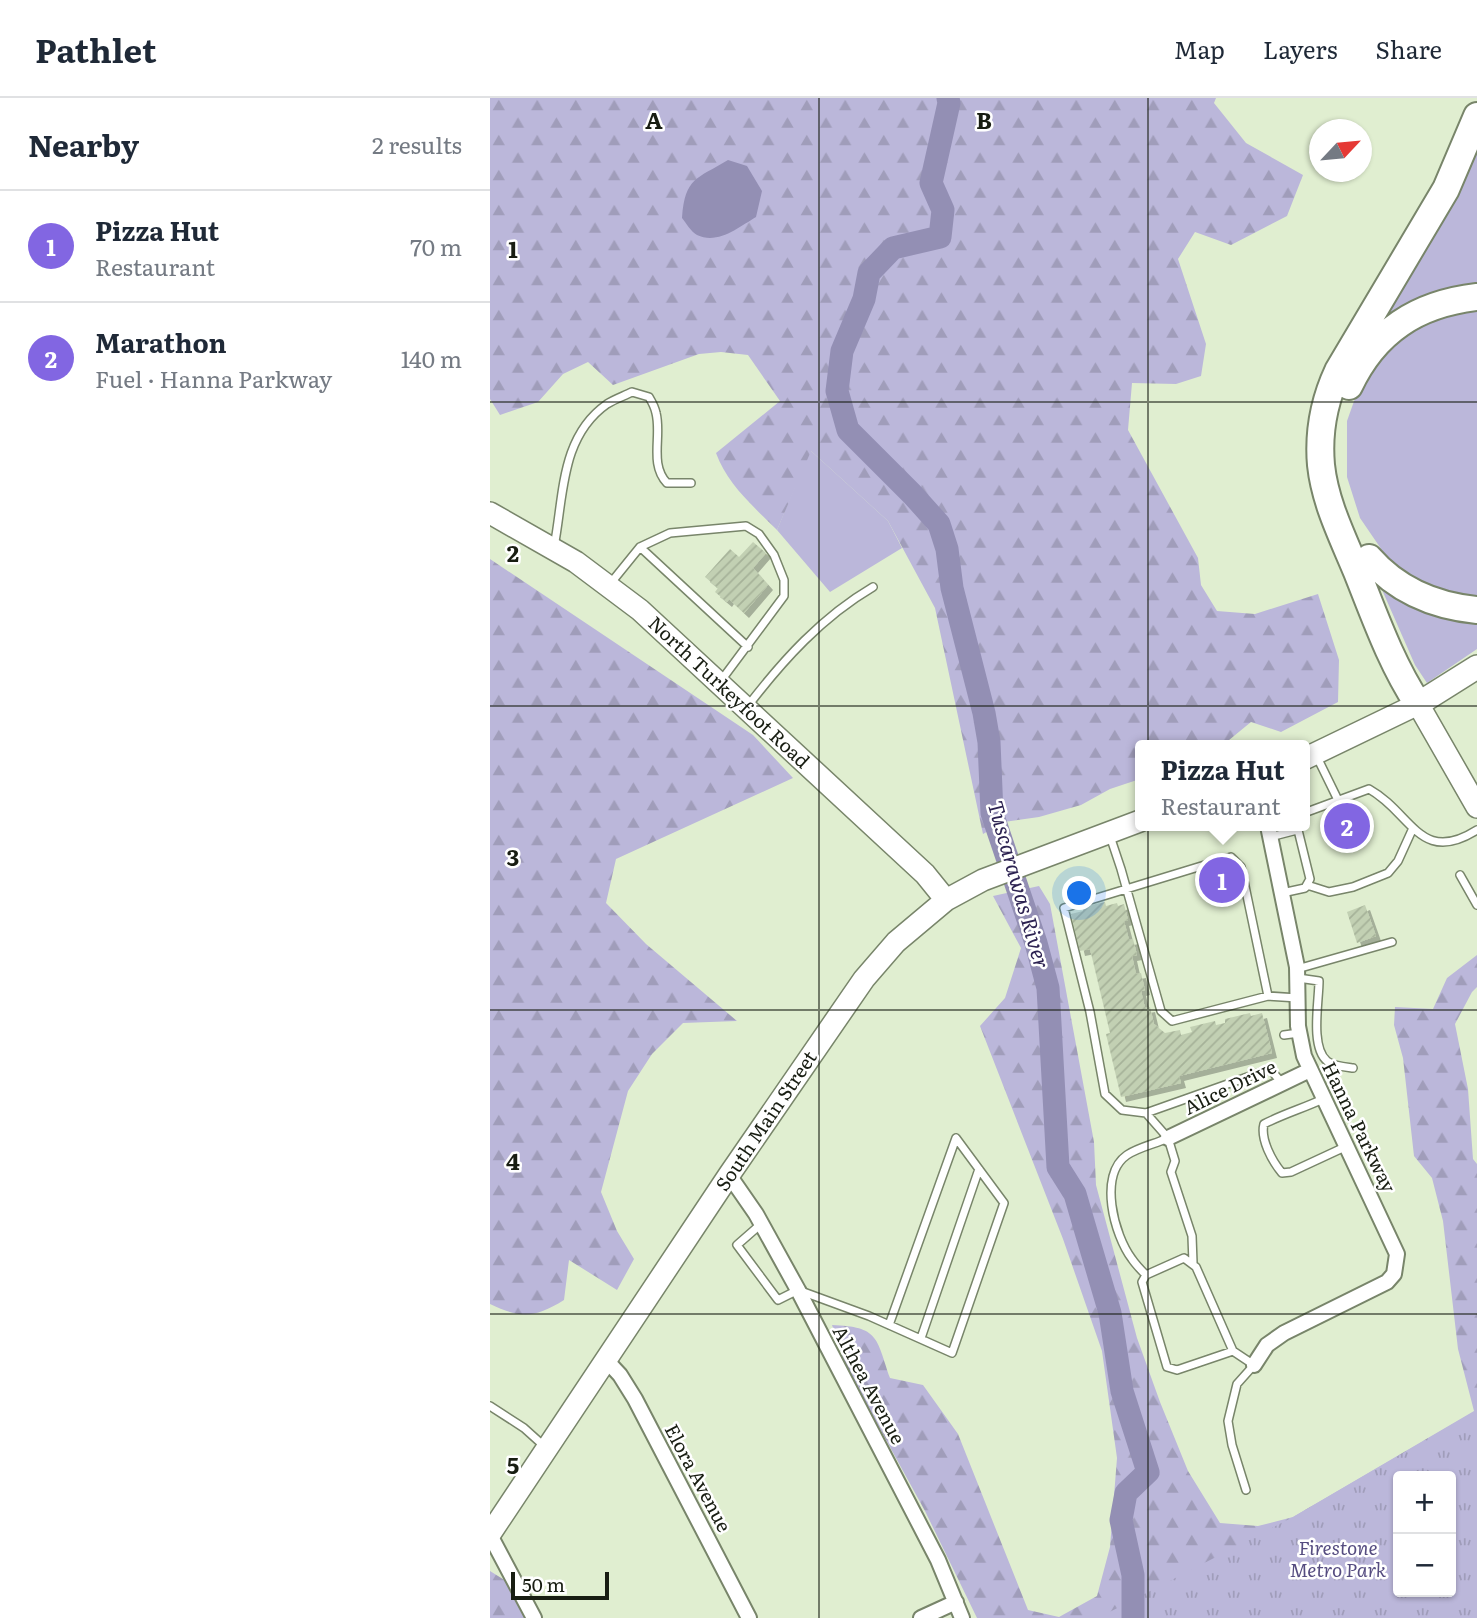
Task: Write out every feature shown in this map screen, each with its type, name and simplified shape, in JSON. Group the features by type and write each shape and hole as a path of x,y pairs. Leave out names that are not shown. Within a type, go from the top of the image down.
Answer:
{"highway":[{"path":"1418,704 1389,653 1333,513 1321,467 1321,427 1329,391 1338,370 1446,189 1477,116"},
{"path":"1418,704 1410,666 1344,499 1336,460 1338,422 1348,387 1357,369 1371,349 1399,323 1425,308 1455,299 1477,297"},
{"path":"1369,558 1378,568 1418,596 1439,604 1477,610"}],"main road":[{"name":"North Turkeyfoot Road","path":"490,513 554,548 609,585 668,634 925,874 946,900"},
{"path":"1310,757 1418,704 1477,667"},
{"path":"1418,704 1477,807"},
{"name":"South Main Street","path":"490,1534 729,1175 864,979 896,942 946,900 983,880 1135,823"}],"street":[{"name":"Hanna Parkway","path":"1254,1365 1267,1345 1284,1333 1380,1287 1394,1274 1397,1254 1291,1034 1298,998 1298,973 1269,831"},
{"name":"Alice Drive","path":"1167,1138 1282,1083 1308,1065"},
{"name":"Althea Avenue","path":"729,1175 762,1223 798,1290 902,1489 962,1618"},
{"name":"Elora Avenue","path":"606,1360 620,1375 635,1399 749,1618"},
{"path":"490,1534 534,1618"},
{"path":"921,1618 956,1602"}],"lane":[{"path":"554,548 568,457 587,422 608,404 632,392 649,397 656,412 657,458 661,476 667,483 691,483"},
{"path":"609,585 640,547 670,533 746,526 760,534 775,555 784,580 784,596 720,682"},
{"path":"640,547 748,647"},
{"path":"746,708 774,672 823,622 849,601 873,587"},
{"path":"1310,757 1338,800"},
{"path":"1310,811 1369,789 1389,803 1413,828 1431,841 1449,844 1477,830"},
{"path":"1307,885 1329,892 1353,887 1388,873 1398,860 1413,828"},
{"path":"1282,892 1305,888 1310,879 1298,831"},
{"path":"1108,832 1127,888 1161,1011 1171,1021 1268,996 1298,998"},
{"path":"1268,996 1241,867 1231,857 1064,908 1090,1012 1105,1094 1122,1110 1146,1113 1270,1069 1282,1083"},
{"path":"1460,875 1476,900"},
{"path":"1298,973 1392,942"},
{"path":"1298,973 1319,981 1317,1017 1321,1053 1328,1062 1353,1068"},
{"path":"1308,1065 1321,1053"},
{"path":"1324,1098 1264,1124 1262,1133 1276,1165 1282,1173 1291,1172 1347,1146"},
{"path":"1146,1113 1167,1138 1175,1161 1171,1172 1192,1236 1193,1264 1233,1351 1254,1365 1237,1384 1228,1421 1232,1445 1246,1490"},
{"path":"762,1223 737,1245 778,1300 798,1290 921,1338 952,1353 1004,1203 956,1138 889,1325"},
{"path":"1146,1275 1130,1257 1116,1223 1111,1198 1112,1173 1126,1155 1167,1138"},
{"path":"921,1338 979,1169"},
{"path":"1193,1264 1184,1258 1146,1275 1142,1282 1167,1367 1177,1370 1233,1351"},
{"path":"490,1406 524,1428 547,1448"}],"green space":[{"path":"490,98 1216,98 1214,103 1246,143 1303,175 1287,216 1231,245 1195,232 1178,259 1206,344 1201,376 1176,384 1132,383 1128,430 1198,558 1201,585 1217,611 1255,614 1318,594 1339,660 1338,702 1281,732 1251,722 1229,740 1135,740 1135,781 1110,789 1081,805 1039,817 1004,822 983,834 935,608 888,521 811,451 777,530 742,494 721,464 716,453 780,401 748,355 721,352 699,354 613,385 588,362 563,374 538,402 500,415 490,399"},
{"path":"1477,143 1477,287 1371,338"},
{"path":"1477,304 1477,601 1419,587 1388,559 1360,518 1347,477 1347,421 1364,373 1384,350 1424,322"},
{"path":"810,450 888,521 902,548 830,592 777,530"},
{"path":"490,559 753,735 793,778 616,859 606,903 646,944 737,1021 683,1023 652,1054 628,1091 601,1192 617,1231 634,1259 617,1290 569,1260 564,1300 545,1310 528,1314 511,1312 490,1304"},
{"path":"1376,576 1477,615 1477,649 1427,683 1415,665"},
{"path":"1039,886 1050,904 1094,1142 1096,1185 1137,1338 1188,1471 1220,1523 1258,1526 1293,1517 1474,1411 1458,1349 1443,1221 1432,1178 1414,1156 1403,1058 1394,1025 1395,1007 1433,1009 1447,978 1477,955 1477,987 1455,1024 1468,1089 1473,1159 1477,1164 1477,1618 1456,1597 1456,1471 1393,1471 1393,1490 1348,1618 977,1618 925,1511 846,1367 832,1325 859,1328 873,1337 882,1353 890,1378 923,1385 958,1434 1028,1610 1059,1617 1097,1596 1110,1547 1117,1458 1102,1351 1063,1239 980,1026 1005,998 1021,948 993,896"},
{"name":"Firestone Metro Park","path":"1477,1410 1477,1618 1098,1618 1293,1517"},
{"path":"490,1571 506,1581 525,1618 490,1618"}],"shaded area":[{"path":"728,160 747,166 762,191 756,217 735,230 705,238 691,230 682,218 686,194 694,181"}],"building":[{"path":"753,542 766,553 753,568 768,585 744,613 729,599 727,602 715,592 718,588 705,577 730,549 739,557"},
{"path":"1105,902 1106,906 1124,904 1128,920 1124,921 1129,940 1133,939 1137,955 1132,956 1136,974 1141,973 1145,1008 1150,1007 1154,1024 1165,1033 1180,1030 1181,1035 1192,1032 1190,1027 1215,1021 1216,1025 1225,1023 1225,1019 1262,1013 1272,1053 1179,1076 1181,1083 1121,1097 1106,1034 1110,1033 1090,949 1080,951 1071,914 1083,911 1082,907"},
{"path":"1365,905 1376,936 1357,943 1347,912"}],"waterway":[{"name":"Tuscarawas River","path":"948,98 931,183 943,210 940,237 893,248 869,273 864,299 842,351 837,391 848,430 939,524 947,549 952,588 989,742 992,813 1036,943 1048,988 1058,1167 1075,1194 1110,1313 1122,1391 1148,1472 1126,1493 1121,1520 1133,1575 1133,1618"}],"place":[{"name":"Marathon","path":"1347,826"},
{"name":"Pizza Hut","path":"1222,880"}]}
